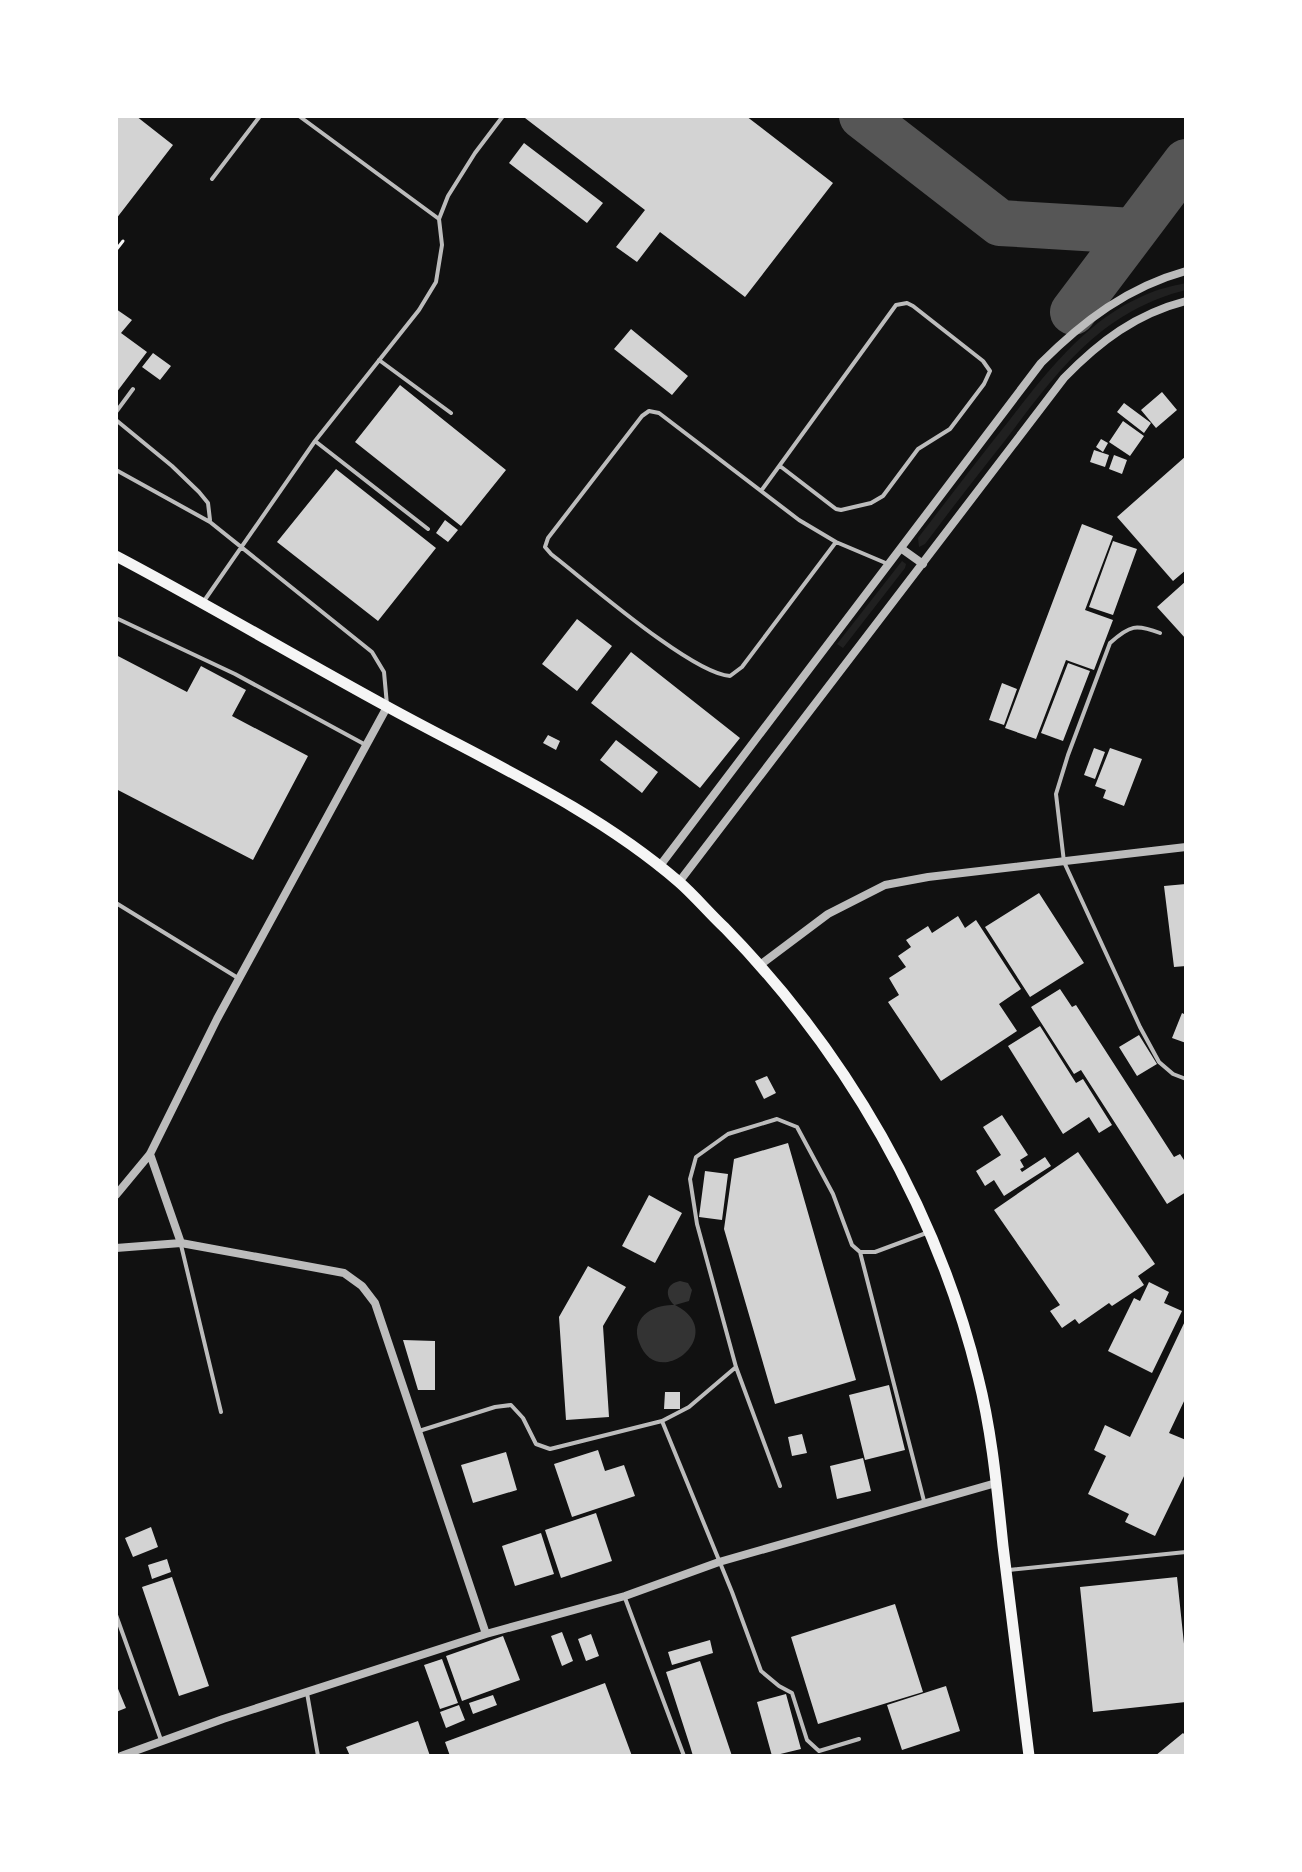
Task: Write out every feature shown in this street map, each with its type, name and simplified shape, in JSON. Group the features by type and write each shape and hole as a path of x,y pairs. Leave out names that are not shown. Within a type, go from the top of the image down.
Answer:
{"main road":[{"path":"116,557 540,788 624,839 679,882 760,965 824,1046 890,1152 931,1232 948,1276 979,1378 989,1425 1029,1756"}],"street":[{"path":"659,867 1041,363 1092,316 1148,284 1186,271"},
{"path":"679,882 1044,404 1087,354 1136,319 1158,308 1186,301"},
{"path":"902,549 923,564"},
{"path":"116,1195 150,1154 217,1019 387,707"},
{"path":"760,965 828,914 885,885 928,877 1186,847"},
{"path":"150,1154 181,1243"},
{"path":"116,1248 181,1243 344,1273 362,1286 375,1303 486,1634"},
{"path":"121,1756 161,1740 486,1634 625,1596 719,1562 996,1483"}],"lane":[{"path":"212,179 260,116"},
{"path":"299,116 439,219"},
{"path":"203,603 315,441 419,310 436,282 442,245 439,219 448,196 503,116"},
{"path":"761,491 896,305 907,303 913,306 983,361 990,371 984,384 950,429 918,449 878,500 836,509 780,466"},
{"path":"379,360 451,413"},
{"path":"116,412 133,389"},
{"path":"836,542 742,667 730,676 717,674 690,661 545,547 548,538 649,411 659,413 799,520 836,542 890,565"},
{"path":"116,420 172,466 208,503 210,522"},
{"path":"315,441 428,529"},
{"path":"116,470 210,522 372,652 384,672 387,707"},
{"path":"116,618 235,674 367,745"},
{"path":"1160,633 1140,626 1125,630 1110,643 1056,794 1064,862 1159,1062 1173,1074 1186,1079"},
{"path":"116,903 241,979"},
{"path":"780,1486 736,1367 697,1224 690,1179 696,1157 728,1134 777,1119 797,1127 833,1194 852,1245 860,1252 924,1502"},
{"path":"860,1252 875,1252 931,1232"},
{"path":"181,1243 221,1412"},
{"path":"419,1431 495,1407 511,1405 523,1418 536,1444 550,1449 662,1421 689,1407 736,1367"},
{"path":"662,1421 761,1671 792,1693 807,1740 819,1751 859,1739"},
{"path":"1006,1571 1186,1552"},
{"path":"625,1596 684,1756"},
{"path":"116,1615 161,1740"},
{"path":"307,1693 318,1756"}],"path":[{"path":"116,250 123,241"}],"shaded area":[{"path":"1186,283 1186,290 1129,313 1083,347 1044,390 925,544 919,547 918,538 1037,385 1086,333 1104,318 1145,295"},
{"path":"902,561 906,564 905,568 843,648 837,644"},
{"path":"680,1281 688,1283 692,1290 689,1301 675,1305 690,1317 696,1330 693,1343 685,1354 673,1361 660,1362 648,1356 639,1342 638,1326 651,1310 674,1305 668,1291 671,1285"}],"building":[{"path":"116,116 136,116 173,145 116,219"},
{"path":"526,116 746,116 833,183 745,297 660,232 637,262 616,247 645,210"},
{"path":"524,143 603,203 587,223 509,163"},
{"path":"116,309 132,320 121,333 147,352 116,393"},
{"path":"631,329 688,376 672,395 614,349"},
{"path":"153,353 171,366 160,380 142,367"},
{"path":"400,385 506,470 461,526 355,442"},
{"path":"1162,392 1177,410 1156,428 1141,410"},
{"path":"1124,403 1151,423 1144,433 1117,412"},
{"path":"1123,421 1144,436 1130,456 1109,442"},
{"path":"1101,439 1108,443 1103,452 1096,447"},
{"path":"1094,450 1109,455 1105,467 1090,462"},
{"path":"1114,455 1127,460 1122,474 1109,469"},
{"path":"1186,456 1186,570 1173,581 1117,517"},
{"path":"336,469 436,548 378,621 277,542"},
{"path":"445,520 458,530 448,542 436,533"},
{"path":"1082,524 1113,536 1085,610 1113,620 1094,670 1066,660 1036,739 1005,728"},
{"path":"1113,541 1137,549 1113,615 1089,607"},
{"path":"1186,581 1186,639 1157,607"},
{"path":"577,619 612,646 577,691 542,664"},
{"path":"631,652 740,738 700,788 591,703"},
{"path":"116,655 187,692 201,666 246,690 232,716 308,756 253,860 116,789"},
{"path":"1068,663 1090,671 1063,741 1041,733"},
{"path":"1002,683 1017,689 1004,725 989,720"},
{"path":"548,735 560,741 556,750 543,743"},
{"path":"616,740 658,772 642,793 600,760"},
{"path":"1094,748 1105,752 1095,779 1084,775"},
{"path":"1110,748 1142,759 1124,806 1103,798 1106,790 1095,786"},
{"path":"1186,884 1186,966 1174,967 1164,886"},
{"path":"1039,893 1084,963 1030,997 985,927"},
{"path":"958,916 965,928 976,920 1021,989 999,1004 1017,1031 941,1081 888,1002 899,995 889,978 906,967 898,956 911,947 906,940 928,926 932,933"},
{"path":"1060,989 1072,1007 1076,1005 1174,1157 1180,1154 1186,1163 1186,1192 1167,1204 1081,1070 1074,1074 1031,1007"},
{"path":"1182,1013 1186,1015 1186,1043 1172,1038"},
{"path":"1040,1026 1076,1083 1083,1079 1112,1125 1099,1133 1089,1117 1063,1134 1008,1046"},
{"path":"1139,1035 1157,1064 1137,1076 1119,1047"},
{"path":"767,1076 776,1093 764,1099 755,1081"},
{"path":"1002,1115 1028,1155 1020,1160 1024,1167 1020,1169 1022,1172 1045,1157 1051,1166 1004,1196 994,1180 985,1186 976,1171 1001,1155 983,1127"},
{"path":"788,1143 856,1380 775,1404 724,1229 734,1159"},
{"path":"1078,1152 1155,1264 1138,1276 1144,1285 1112,1306 1109,1303 1079,1324 1075,1319 1062,1328 1050,1311 1060,1305 994,1210"},
{"path":"705,1171 728,1174 722,1220 699,1217"},
{"path":"649,1195 682,1213 655,1263 622,1246"},
{"path":"588,1266 626,1287 603,1326 609,1417 566,1420 559,1317"},
{"path":"1149,1282 1169,1292 1164,1303 1182,1311 1152,1373 1108,1351 1134,1298 1140,1301"},
{"path":"1186,1319 1186,1397 1169,1433 1186,1440 1186,1472 1155,1536 1125,1522 1129,1514 1088,1494 1106,1456 1094,1450 1105,1425 1130,1437"},
{"path":"403,1340 435,1341 435,1390 418,1390"},
{"path":"889,1385 905,1450 865,1460 849,1395"},
{"path":"665,1392 680,1392 680,1409 664,1409"},
{"path":"802,1434 807,1453 792,1456 788,1437"},
{"path":"598,1450 605,1471 624,1465 635,1496 572,1517 554,1464"},
{"path":"506,1452 517,1490 473,1503 461,1465"},
{"path":"863,1458 871,1491 837,1499 830,1466"},
{"path":"596,1513 612,1561 561,1578 545,1530"},
{"path":"151,1527 158,1547 133,1557 125,1538"},
{"path":"541,1533 554,1574 515,1586 502,1546"},
{"path":"167,1559 171,1572 152,1579 148,1565"},
{"path":"172,1577 209,1686 179,1696 142,1587"},
{"path":"1177,1577 1186,1663 1186,1702 1093,1712 1080,1587"},
{"path":"895,1604 923,1692 818,1724 791,1637"},
{"path":"562,1632 573,1661 562,1666 551,1636"},
{"path":"591,1634 599,1656 586,1661 578,1639"},
{"path":"503,1636 520,1680 462,1701 446,1656"},
{"path":"710,1640 713,1653 672,1665 668,1652"},
{"path":"442,1659 458,1703 440,1709 424,1665"},
{"path":"700,1661 732,1756 693,1756 666,1672"},
{"path":"605,1683 632,1756 450,1756 445,1742"},
{"path":"116,1684 126,1708 116,1712"},
{"path":"946,1686 960,1731 902,1750 887,1705"},
{"path":"786,1694 801,1749 772,1756 757,1702"},
{"path":"493,1695 497,1705 473,1714 469,1703"},
{"path":"459,1705 465,1720 446,1728 440,1712"},
{"path":"418,1721 430,1756 350,1756 346,1747"},
{"path":"1183,1733 1186,1736 1186,1756 1155,1756"}],"taxiway":[{"path":"862,116 1000,223 1133,231"},
{"path":"1073,312 1186,162"}]}
